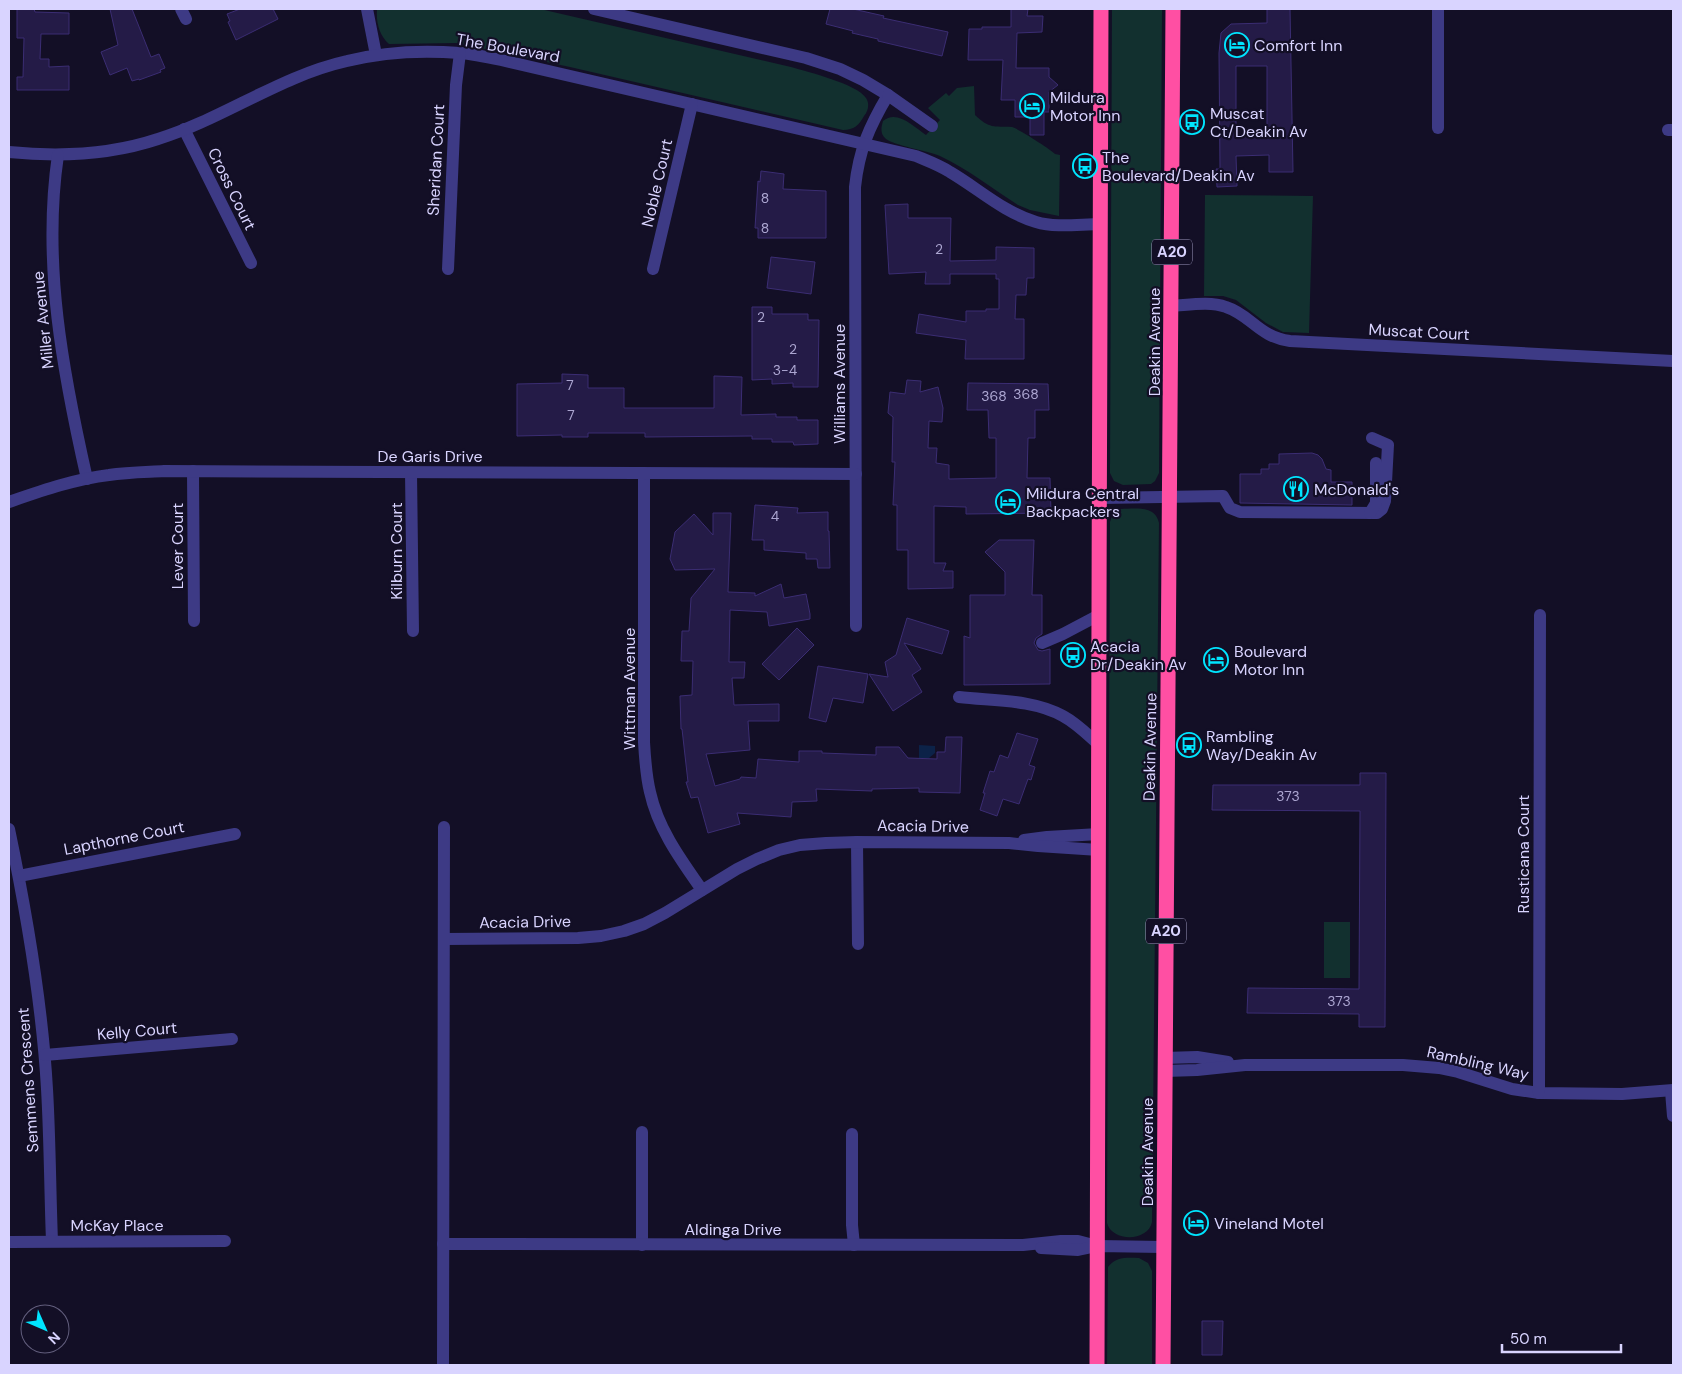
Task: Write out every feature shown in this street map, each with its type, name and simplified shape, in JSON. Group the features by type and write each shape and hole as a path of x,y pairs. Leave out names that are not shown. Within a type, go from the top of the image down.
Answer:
{"highway":[{"path":"1097,1365 1099,834 1097,743 1100,498 1101,9"},
{"name":"Deakin Avenue","path":"1163,1365 1173,9"}],"street":[{"path":"367,9 376,55"},
{"path":"594,9 806,58 840,69 888,95 932,126"},
{"path":"1438,9 1438,128"},
{"name":"The Boulevard","path":"9,152 58,155 92,153 123,148 158,140 299,76 345,61 376,55 460,53 501,60 916,156 938,165 1004,208 1037,222 1050,224 1101,224"},
{"name":"Sheridan Court","path":"448,269 456,85 460,53"},
{"path":"863,144 870,126 888,95"},
{"name":"Noble Court","path":"653,269 692,104"},
{"name":"Cross Court","path":"184,129 250,263"},
{"name":"Williams Avenue","path":"856,626 855,187 863,144"},
{"name":"Miller Avenue","path":"58,155 53,187 53,237 58,320 62,355 87,479"},
{"name":"Muscat Court","path":"1172,306 1224,306 1272,337 1290,341 1673,361"},
{"path":"1100,498 1223,496 1230,508 1240,512 1377,513 1382,509 1385,502 1388,445 1372,438"},
{"path":"1370,513 1376,503 1376,463"},
{"name":"De Garis Drive","path":"9,502 87,479 110,474 137,472 856,474"},
{"name":"Lever Court","path":"193,472 194,621"},
{"name":"Kilburn Court","path":"411,472 413,631"},
{"name":"Wittman Avenue","path":"644,472 644,742 646,769 650,793 666,834 702,890"},
{"path":"1042,643 1099,615"},
{"name":"Rusticana Court","path":"1539,1093 1540,615"},
{"path":"959,698 1020,703 1050,710 1076,724 1097,743"},
{"path":"443,1365 444,827"},
{"name":"Semmens Crescent","path":"9,829 35,970 45,1055 52,1241"},
{"name":"Lapthorne Court","path":"19,876 235,834"},
{"name":"Acacia Drive","path":"1009,843 1047,837 1099,834"},
{"path":"857,842 858,944"},
{"name":"Acacia Drive","path":"445,939 542,939 601,936 624,931 644,924 665,913 737,869 779,850 809,844 857,842 1009,843 1099,850"},
{"name":"Kelly Court","path":"45,1055 232,1039"},
{"name":"Rambling Way","path":"1165,1064 1197,1057 1245,1065 1421,1066 1458,1072 1512,1089 1539,1093 1622,1094 1672,1090"},
{"path":"1672,1090 1673,1116"},
{"path":"642,1132 642,1245"},
{"path":"852,1134 852,1225 854,1245"},
{"name":"McKay Place","path":"9,1242 225,1241"},
{"name":"Aldinga Drive","path":"443,1244 1023,1245 1061,1250 1078,1250 1097,1246 1163,1247"}],"green space":[{"path":"377,9 540,9 820,75 843,83 861,93 867,100 868,107 858,124 853,128 843,130 457,43 389,44 379,28"},
{"path":"1112,9 1162,9 1159,473 1151,484 1123,485 1114,481 1110,473"},
{"path":"974,86 975,115 984,123 992,126 1015,128 1055,154 1060,155 1059,216 1030,210 1018,205 950,161 935,154 890,141 883,135 881,128 883,121 894,117 905,120 926,135 940,120 928,108 946,93 949,96 957,88"},
{"path":"1205,195 1313,196 1309,333 1283,332 1266,323 1236,300 1223,296 1204,296"},
{"path":"1121,509 1144,509 1153,513 1159,523 1152,1222 1149,1229 1144,1233 1130,1237 1116,1234 1107,1223 1110,522 1113,513"},
{"path":"1324,922 1350,922 1350,978 1324,978"},
{"path":"1139,1258 1148,1263 1152,1271 1152,1365 1107,1365 1108,1267 1119,1259"}],"water":[{"path":"919,745 935,746 935,753 929,758 919,758"}],"building":[{"path":"17,9 34,9 35,12 69,13 69,34 41,34 40,59 49,59 49,67 69,66 69,90 17,90 17,77 23,77 24,38 17,38"},
{"path":"110,9 132,9 151,57 159,54 165,68 160,70 161,72 132,81 127,68 110,75 101,52 118,45"},
{"path":"240,9 273,9 278,19 236,40 228,22 230,21 227,14"},
{"path":"830,9 853,9 884,16 883,18 948,32 942,56 878,41 878,39 826,24"},
{"path":"1011,9 1028,9 1027,16 1043,16 1042,32 1017,33 1016,68 1049,68 1049,77 1058,85 1049,92 1049,112 1044,112 1044,135 1030,135 1030,117 1015,117 1015,100 1001,100 1003,60 968,60 969,29 1011,27"},
{"path":"1267,9 1290,9 1293,172 1269,172 1269,155 1236,156 1237,186 1217,187 1216,169 1220,169 1219,53 1221,33 1231,24 1267,23","holes":["1236,66 1267,66 1267,136 1236,137"]},
{"path":"761,171 784,174 783,189 826,191 826,238 758,238 758,228 755,228 758,181 760,182"},
{"path":"908,204 908,218 951,218 950,261 996,260 996,247 1034,248 1034,278 1027,278 1026,295 1016,295 1015,319 1024,319 1024,359 965,359 966,340 916,333 919,314 966,322 966,311 999,309 999,279 996,279 996,274 950,274 950,284 925,284 926,272 889,274 885,205"},
{"path":"771,257 815,262 811,294 767,288"},
{"path":"752,307 772,307 772,314 808,314 808,320 819,320 818,387 793,387 793,383 772,384 772,379 752,380"},
{"path":"562,374 588,375 588,388 624,388 624,408 714,408 714,376 742,377 741,415 776,414 776,417 797,417 797,420 818,420 818,444 794,445 793,442 772,442 772,439 752,439 752,436 645,437 645,433 588,433 588,437 562,437 562,435 517,436 517,384 562,383"},
{"path":"907,380 921,381 920,392 938,387 943,408 942,422 929,421 928,448 937,448 936,463 949,465 949,479 996,478 996,438 989,438 988,410 967,410 968,383 1048,384 1049,410 1035,410 1035,438 1028,438 1027,478 1050,478 1051,513 966,514 966,507 934,506 934,563 946,563 943,571 953,571 953,588 908,589 908,550 897,550 897,505 893,505 895,462 892,462 893,417 888,413 890,392 905,394"},
{"name":"McDonald's","path":"1312,453 1322,459 1326,469 1331,470 1331,482 1352,482 1352,505 1240,503 1240,474 1261,474 1261,469 1269,469 1269,464 1279,464 1279,454"},
{"path":"755,505 798,508 797,513 828,512 830,568 818,568 817,559 806,559 806,553 764,550 764,540 752,540"},
{"path":"713,513 731,513 728,592 755,593 755,596 781,584 784,598 806,594 810,614 810,619 769,626 767,612 730,610 729,662 745,662 744,678 732,678 734,705 779,704 779,721 748,721 750,750 706,754 715,786 740,779 741,777 756,778 758,759 799,762 799,751 876,755 876,747 899,747 908,758 937,759 937,752 945,752 946,737 962,737 960,793 919,792 919,788 872,789 872,791 816,789 817,801 792,802 791,817 737,813 740,824 708,833 698,797 691,798 686,782 688,782 681,729 680,696 692,695 693,661 681,661 682,631 689,631 691,598 715,569 675,570 670,559 675,532 694,514 713,535"},
{"path":"999,540 1034,540 1032,595 1042,595 1042,634 1036,638 1034,643 1038,650 1050,649 1050,684 964,685 964,636 970,638 970,595 1005,595 1005,572 985,552"},
{"path":"907,618 949,631 942,654 904,643 921,669 912,675 922,692 893,711 869,674 888,677 885,662 896,655"},
{"path":"797,628 814,645 779,680 762,664"},
{"path":"818,666 868,674 863,703 833,698 826,722 809,718"},
{"path":"1017,733 1038,739 1029,765 1035,767 1031,780 1028,779 1019,804 1003,799 997,816 980,810 990,771 994,772 1000,755 1008,758"},
{"path":"1360,773 1386,773 1385,1027 1359,1027 1359,1014 1247,1013 1248,988 1359,989 1360,811 1212,810 1213,785 1360,785"},
{"path":"1202,1321 1223,1321 1222,1355 1202,1355"}],"place":[{"name":"Comfort Inn","path":"1237,45"},
{"name":"Mildura Motor Inn","path":"1032,106"},
{"name":"Muscat Ct/Deakin Av","path":"1192,122"},
{"name":"The Boulevard/Deakin Av","path":"1085,166"},
{"name":"McDonald's","path":"1296,489"},
{"name":"Mildura Central Backpackers","path":"1008,502"},
{"name":"Acacia Dr/Deakin Av","path":"1073,655"},
{"name":"Boulevard Motor Inn","path":"1216,660"},
{"name":"Rambling Way/Deakin Av","path":"1189,745"},
{"name":"Vineland Motel","path":"1196,1223"}]}
